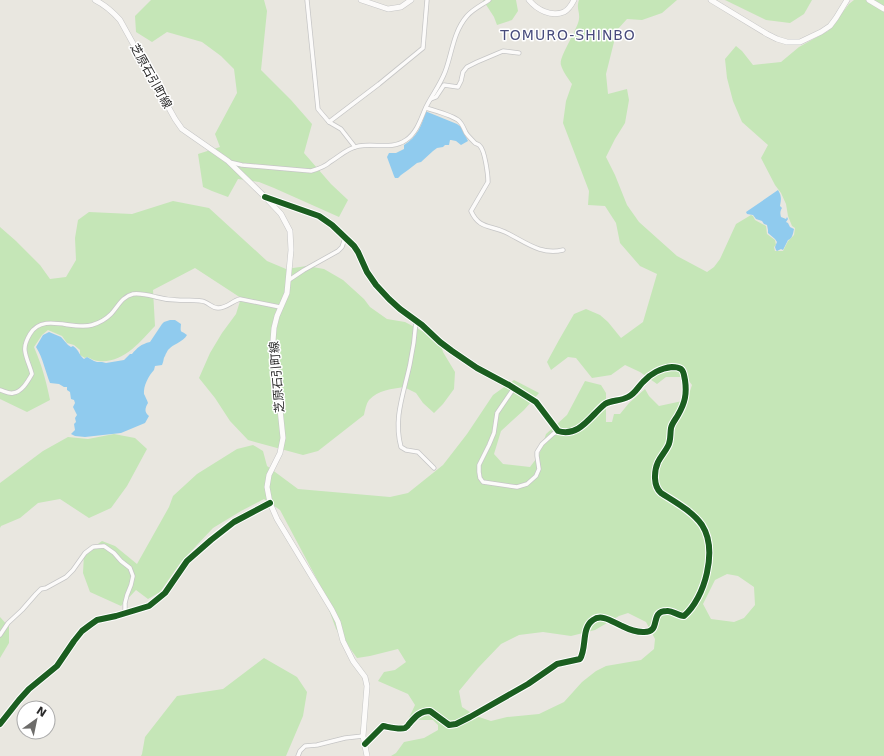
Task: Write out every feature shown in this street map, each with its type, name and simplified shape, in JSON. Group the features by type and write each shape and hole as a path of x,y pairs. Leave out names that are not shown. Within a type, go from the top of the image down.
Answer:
{"main road":[{"name":"芝原石引町線","path":"95,0 104,5 120,20 182,129 228,162 281,214 290,231 291,250 287,293 277,316 273,341 282,438 280,453 270,474 267,486 270,503 277,519 332,610 338,622 343,641 365,677 366,686 363,736 367,756"},
{"path":"361,0 388,9 401,7 411,0"},
{"path":"529,0 532,4 544,12 553,14 564,12 570,7 574,0"},
{"path":"711,0 778,40 800,42 830,26 847,0"},
{"path":"869,0 884,9"}],"street":[{"path":"307,0 318,108 328,122 341,130 355,147"},
{"path":"328,122 379,84 422,48 427,0"},
{"path":"228,162 242,165 311,171 319,169 344,152 355,147 392,146 401,144 411,136 419,124 445,73 455,39 467,16 473,10 489,0"},
{"path":"430,100 436,97 444,85 458,87 462,81 463,72 467,67 503,51 519,53"},
{"path":"426,108 458,120 473,142 481,146 487,169 486,172 488,182 471,211 476,220 485,227 495,228 505,232 535,248 544,251 563,250"},
{"path":"265,197 319,216 332,225 358,252 367,272 389,299 452,351 477,368 509,385 536,402 558,432"},
{"path":"289,280 338,251 345,238"},
{"path":"0,390 13,393 18,391 25,385 32,374 24,350 27,339 36,327 42,324 50,323 91,326 107,317 112,313 121,300 131,295 147,294 158,298 204,302 214,308 228,306 235,300 240,299 280,308"},
{"path":"416,321 410,366 401,401 398,431 401,447 406,450 418,452 434,468"},
{"path":"365,744 383,726 400,730 407,728 414,717 421,712 430,711 449,725 456,724 470,718 528,684 551,667 557,664 580,659 583,655 587,628 592,620 596,618 606,618 637,631 650,632 656,623 656,616 659,613 666,610 679,616 684,616 690,611 696,602 707,575 710,547 706,534 702,525 691,513 661,493 655,485 655,475 658,463 669,445 671,429 684,402 686,390 685,379 681,369 676,367 667,367 656,372 644,381 634,393 628,397 607,403 581,427 569,433 558,432 553,434 542,444 537,452 536,456 539,469 536,476 527,484 517,487 483,482 480,478 479,472 479,465 490,445 494,433 497,413 514,388"},
{"path":"0,724 29,689 57,666 82,631 97,620 125,614 149,606 165,593 187,561 211,540 234,522 270,503"},
{"path":"0,636 8,623 36,594 66,576 73,570 85,553 93,547 104,546 130,568 133,576 124,603 125,614"},
{"path":"298,756 300,751 305,746 363,736"}],"green space":[{"path":"151,0 264,0 267,11 261,70 291,100 312,124 304,153 331,184 348,200 339,217 259,182 238,179 228,197 203,187 198,154 220,147 215,134 237,93 234,69 221,56 202,42 167,32 152,42 136,32 135,16"},
{"path":"483,0 516,0 518,11 512,20 497,25 494,17"},
{"path":"579,0 677,0 662,13 642,20 627,19 617,30 606,74 608,94 627,89 629,100 625,123 606,157 627,205 639,222 677,256 707,272 714,267 720,259 736,224 751,215 755,220 766,226 767,234 775,240 775,251 783,251 788,241 794,235 795,228 792,226 788,216 786,204 781,193 775,185 761,158 768,145 742,122 733,101 727,78 725,59 736,46 753,65 781,62 799,47 828,31 849,4 854,0 884,0 884,756 391,756 396,753 404,742 424,738 438,730 438,725 433,720 408,720 415,705 408,694 378,681 384,672 395,670 406,662 398,649 357,658 336,629 320,585 280,510 264,499 213,528 181,562 160,592 148,599 136,590 121,606 90,592 83,573 84,554 102,541 115,546 137,564 169,507 173,496 197,474 237,449 253,445 263,451 267,466 298,489 390,497 408,493 443,465 467,434 493,395 514,380 539,393 524,410 501,431 494,454 503,464 530,467 539,455 546,434 567,415 585,381 601,385 606,393 606,422 612,422 614,414 620,414 629,403 645,389 649,396 659,406 687,400 692,385 686,377 666,377 657,384 640,372 625,365 611,375 592,378 576,358 568,357 551,370 547,362 574,314 586,309 600,315 621,338 643,322 657,274 640,266 620,243 616,223 605,206 588,205 589,191 563,123 566,101 572,84 563,70 561,61 578,24","holes":["727,574 738,576 754,587 755,605 744,618 734,622 711,619 703,604 715,580","628,613 646,622 655,639 654,649 641,660 606,666 596,671 582,682 564,702 539,714 507,717 491,721 476,716 462,707 459,691 501,644 519,635 543,632 571,636 595,630 619,616"]},
{"path":"725,0 812,0 804,14 790,23 766,20"},
{"path":"173,201 209,208 267,261 286,269 307,266 324,269 343,280 364,299 370,307 387,319 405,322 440,342 443,352 455,372 454,389 434,413 423,403 416,393 404,387 381,392 369,400 366,405 364,415 318,451 303,455 248,440 230,421 215,398 199,378 210,353 236,314 241,298 195,268 153,290 155,326 130,351 115,359 107,361 97,361 87,357 85,358 80,355 80,350 74,345 67,343 62,336 48,330 42,335 34,347 44,373 50,400 27,412 0,399 0,227 40,265 50,279 66,277 76,260 75,238 78,220 89,212 132,214"},
{"path":"114,434 135,438 147,449 127,486 111,508 89,518 60,499 38,503 20,518 1,526 0,528 0,483 43,451 68,437 88,439"},
{"path":"0,617 9,627 9,643 0,658"},
{"path":"264,658 297,677 307,692 303,716 286,756 141,756 145,737 177,696 223,689"}],"water":[{"path":"425,111 457,124 461,127 468,141 461,145 456,141 450,140 449,145 437,148 421,162 417,163 398,178 395,178 387,157 389,153 396,153 404,149 404,145 412,139 418,131 423,121"},
{"path":"778,190 781,196 781,217 786,219 787,217 788,219 786,222 794,229 793,234 783,250 781,249 777,251 775,247 777,242 768,233 767,225 746,212"},
{"path":"170,320 175,320 181,324 181,331 187,335 168,350 162,365 155,366 147,381 144,388 144,394 148,403 146,411 149,416 145,423 121,433 85,437 71,434 75,430 74,424 76,422 75,418 77,415 73,407 75,403 74,400 71,399 70,392 67,390 67,387 50,383 36,347 43,335 49,332 61,337 68,345 71,347 73,346 84,359 87,357 97,362 106,363 124,360 140,346 150,342 162,324"}],"cycle path":[{"path":"265,197 319,216 332,225 354,246 367,272 376,285 389,299 452,351 477,368 509,385 536,402 558,431 572,431 578,428 605,404 630,396 646,379 660,370 675,367 681,369 684,374 686,390 684,402 672,426 669,444 658,462 655,482 661,493 683,507 698,520 707,535 709,547 707,573 698,598 691,608 684,616 669,611 661,612 656,618 653,629 643,632 635,631 608,619 597,618 593,620 587,628 580,659 557,664 528,684 456,724 449,725 430,711 426,711 418,715 403,729 383,726 365,744"},
{"path":"0,724 29,689 57,666 82,631 97,620 149,606 165,593 187,561 211,540 234,522 270,503"}],"district":[{"name":"TOMURO-SHINBO","path":"568,35"}]}
